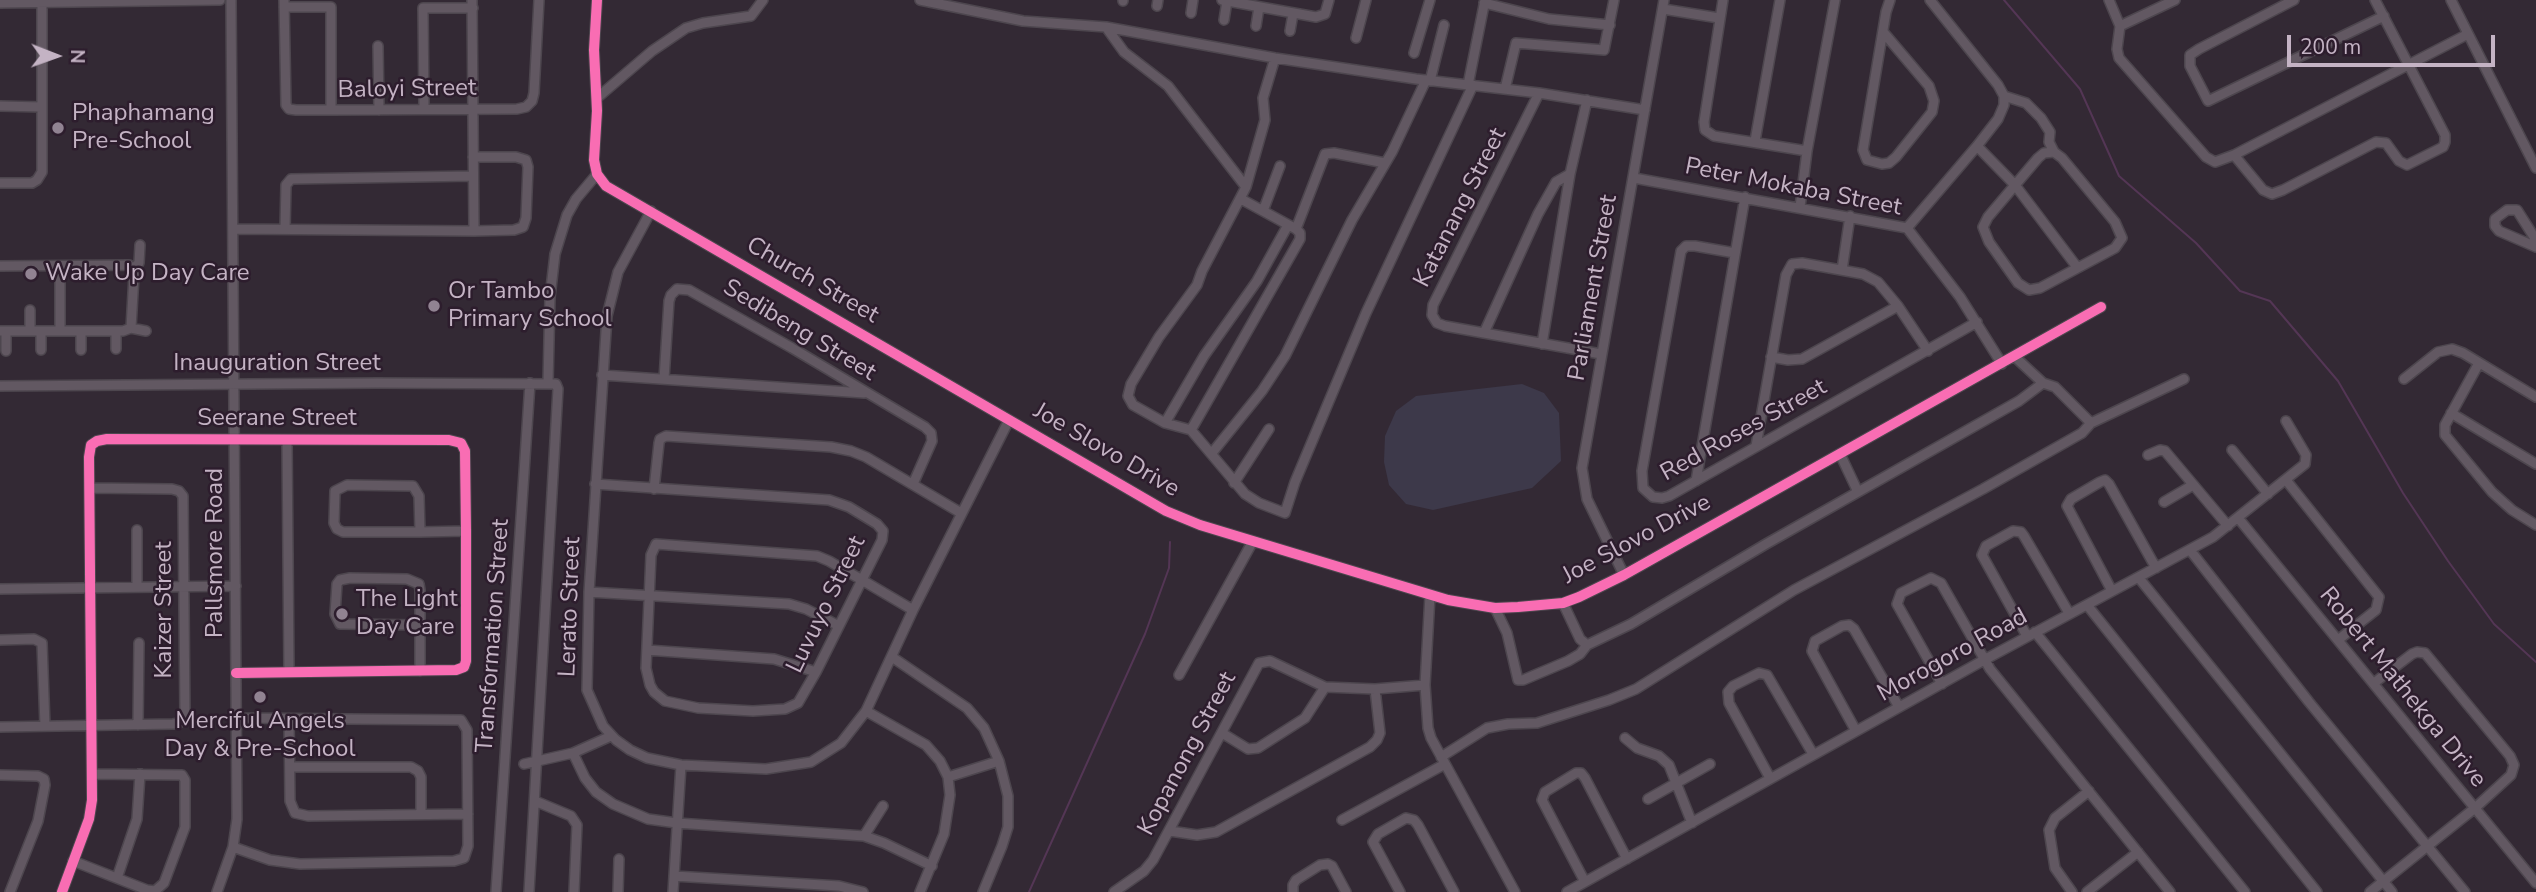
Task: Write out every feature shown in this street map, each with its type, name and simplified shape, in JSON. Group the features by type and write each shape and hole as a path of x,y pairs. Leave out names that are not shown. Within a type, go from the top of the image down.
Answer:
{"street":[{"path":"0,3 220,0"},
{"name":"Pallsmore Road","path":"217,892 233,847 237,819 231,0"},
{"name":"Baloyi Street","path":"284,4 286,105 289,109 517,109 526,107 532,101 539,0"},
{"path":"529,892 558,389 551,383 550,297 555,254 571,207 597,174 594,160 597,98 594,50 597,0"},
{"path":"597,98 652,51 686,28 751,16 763,0"},
{"path":"920,0 1023,21 1106,27 1275,58 1645,110"},
{"path":"1191,13 1193,0"},
{"path":"1223,20 1224,0 1293,14 1323,16 1329,0"},
{"path":"1356,38 1366,0"},
{"path":"1414,53 1430,0"},
{"path":"1505,89 1516,43 1601,51 1605,47 1614,0"},
{"path":"1723,0 1704,127 1709,135 1807,151"},
{"path":"1755,141 1780,0"},
{"path":"1800,206 1807,151 1835,0"},
{"path":"1884,33 1929,86 1934,101 1928,116 1896,157 1886,164 1870,161 1863,150 1884,33 1890,0"},
{"path":"1907,228 2001,114 2004,96 1930,0"},
{"path":"2109,0 2120,26 2116,49 2122,62 2209,159 2218,161 2468,34"},
{"path":"2120,26 2175,0"},
{"path":"2294,0 2199,49 2189,58 2190,66 2208,101 2384,16"},
{"path":"2234,155 2263,190 2272,194 2376,142 2386,143 2399,161 2407,165 2443,147 2445,135 2375,0"},
{"path":"2451,0 2536,167"},
{"path":"1275,58 1264,98 1265,120 1241,200 1197,285 1159,337 1129,388 1128,398 1133,405 1165,423 1191,430 1234,483 1259,503 1285,513 1295,482 1366,313 1470,85 1484,2 1533,17 1610,25"},
{"path":"0,183 29,183 37,180 42,169 42,3"},
{"path":"284,4 331,4 331,110"},
{"path":"424,109 423,4 472,4 474,231"},
{"path":"1663,5 1719,18"},
{"name":"Parliament Street","path":"1624,575 1592,511 1582,481 1583,455 1663,5"},
{"path":"1256,26 1259,7"},
{"path":"1290,31 1293,14"},
{"path":"1212,453 1262,391 1284,356 1352,220 1428,80 1444,24"},
{"path":"1106,27 1124,52 1168,86 1246,187"},
{"path":"378,46 379,110"},
{"name":"Katanang Street","path":"1539,93 1432,310 1433,320 1440,324 1484,333 1601,354"},
{"path":"2004,96 2026,103 2041,118 2050,132 2049,142 2054,152 2115,222 2121,234 2118,246 2036,289 2025,289 2018,283 1983,230 1986,221 2041,155 2054,152"},
{"path":"1542,344 1570,174 1587,100"},
{"path":"0,106 42,107"},
{"path":"2526,149 2536,142"},
{"path":"1977,146 2015,185 2077,267"},
{"path":"1165,423 1204,356 1292,227 1325,154 1334,153 1385,163"},
{"path":"234,229 474,231 523,227 526,218 526,160 516,157 473,157"},
{"path":"1263,211 1280,166"},
{"name":"Church Street","path":"597,174 606,186 1009,420"},
{"path":"1484,333 1538,214 1556,182 1570,174"},
{"path":"285,229 286,185 291,179 473,176"},
{"name":"Peter Mokaba Street","path":"1634,178 1800,206 1907,228 1977,322 2002,364"},
{"path":"1696,481 1745,197"},
{"path":"1191,430 1300,239 1300,233 1292,227 1241,200"},
{"path":"2536,240 2517,210 2507,210 2495,219 2495,226 2499,231 2536,247"},
{"name":"Lerato Street","path":"651,211 623,262 611,291 602,376 589,592 587,690 598,718 611,736 638,754 681,765 766,769 803,764 820,758 841,743 866,711 913,610 1009,420"},
{"path":"1842,270 1850,216"},
{"path":"131,328 133,269 139,263 140,246"},
{"name":"Red Roses Street","path":"1735,253 1695,246 1686,246 1681,251 1642,471 1643,488 1649,495 1662,498 1696,481 1977,322"},
{"path":"1756,446 1786,275 1790,266 1798,263 1842,270 1863,274 1878,282 1898,306 1928,351"},
{"path":"60,265 60,331"},
{"path":"0,266 125,265 133,269"},
{"name":"Sedibeng Street","path":"664,379 668,302 674,291 683,289 694,292 925,427 931,433 931,445 913,484"},
{"path":"1771,357 1802,359 1898,306"},
{"name":"Joe Slovo Drive","path":"1009,420 1166,511 1253,541 1430,596 1494,608 1563,603 1624,575 2101,307"},
{"path":"30,310 30,331"},
{"path":"6,351 3,331 116,331 131,328 146,331"},
{"path":"41,331 41,350"},
{"path":"81,331 81,350"},
{"path":"116,331 116,349"},
{"path":"2404,379 2438,352 2457,350 2536,397"},
{"path":"2015,357 2043,383 2055,387 2091,423"},
{"path":"2479,363 2451,413 2444,428 2445,435 2499,499 2536,525"},
{"path":"602,376 866,393"},
{"path":"1342,820 1443,760 1487,728 1549,720 1636,689 1794,590 1994,483 2082,433 2091,423 2184,379"},
{"name":"Transformation Street","path":"496,892 530,383"},
{"name":"Inauguration Street","path":"0,386 551,383"},
{"path":"1494,608 1507,633 1520,681 1568,661 1580,654 1587,645 1667,604 2019,401 2043,383"},
{"path":"2451,413 2536,464"},
{"name":"Morogoro Road","path":"1567,892 2069,613 2190,550 2239,519 2303,466 2306,460 2305,452 2286,421"},
{"path":"1234,483 1269,429"},
{"path":"654,489 660,439 671,436 841,448 866,457 961,513"},
{"path":"287,440 289,672"},
{"name":"Seerane Street","path":"62,892 91,810 90,448 97,441 458,441 465,452 465,666 458,670 236,673"},
{"path":"2148,455 2160,450 2165,451 2228,526"},
{"path":"2232,450 2268,494"},
{"path":"1840,454 1858,492"},
{"path":"2112,591 2067,506 2071,499 2100,482 2105,480 2109,484 2156,568"},
{"path":"2286,480 2379,597 2379,605 2374,612 2338,640"},
{"name":"Luvuyo Street","path":"595,484 822,499 841,503 877,524 883,531 882,540 862,580 816,672 803,697 792,707 753,711 698,708 672,703 654,692 648,678 647,650 654,545 810,554 822,558 862,580 913,610"},
{"path":"420,532 418,492 413,486 346,485 338,488 334,497 336,528 347,532 420,532 466,531"},
{"path":"2164,502 2193,485"},
{"name":"Kaizer Street","path":"0,727 177,724 185,716 183,496 172,489 90,488"},
{"name":"Robert Mathekga Drive","path":"2239,519 2536,883"},
{"path":"137,530 137,587"},
{"path":"2069,613 2024,536 2013,531 1986,546 1982,555 2031,634 2245,892"},
{"path":"1179,675 1253,541"},
{"path":"2190,550 2309,702 2465,892"},
{"path":"419,625 340,624 335,614 337,584 340,580 350,578 414,580 420,587 420,671"},
{"path":"1942,684 1897,604 1901,593 1929,578 1939,581 1984,660 2167,888 2155,892"},
{"path":"2139,578 2392,892"},
{"path":"0,589 236,586"},
{"path":"589,592 789,604 807,609 839,626"},
{"path":"1430,596 1425,685 1428,728 1515,892"},
{"path":"1563,603 1580,639 1587,645"},
{"path":"2087,605 2317,892"},
{"path":"1856,731 1811,649 1817,640 1842,626 1849,625 1854,629 1899,708"},
{"path":"0,640 34,639 42,643 46,726"},
{"path":"138,724 139,643"},
{"path":"647,650 774,659 816,672"},
{"path":"2370,892 2475,808 2511,775 2513,762 2429,656 2423,652 2414,653 2374,683"},
{"path":"892,657 967,708 984,728 999,761 1008,796 1008,827 1003,846 983,892"},
{"name":"Kopanong Street","path":"1114,892 1149,866 1261,661 1270,661 1325,687 1375,689 1425,685"},
{"path":"1770,778 1728,703 1727,695 1733,686 1759,673 1767,675 1813,754"},
{"path":"1222,733 1248,749 1258,748 1305,718 1325,687"},
{"path":"1170,831 1197,835 1216,832 1370,747 1380,733 1375,689"},
{"path":"866,711 926,746 940,761 948,776 950,795 942,842 920,892"},
{"path":"233,847 270,860 300,864 454,861 464,858 468,846 467,730 461,720 237,718"},
{"path":"289,719 290,806 299,814 468,814"},
{"path":"524,764 573,753 611,736"},
{"path":"1625,738 1637,748 1665,760 1692,823"},
{"path":"573,753 590,786 604,799 648,819 863,836 932,866"},
{"path":"948,776 999,761"},
{"path":"1648,799 1710,764"},
{"path":"673,892 681,765"},
{"path":"290,767 411,767 418,771 421,777 421,814"},
{"path":"1586,882 1542,800 1545,792 1576,773 1581,773 1585,778 1628,859"},
{"path":"73,862 147,890 159,890 185,827 184,777 176,774 92,774"},
{"path":"117,878 137,820 140,774"},
{"path":"0,775 38,776 44,779 45,785 38,821 9,892 0,889"},
{"path":"2072,892 2055,868 2049,830 2055,818 2089,790"},
{"path":"534,801 571,816 578,825 574,892"},
{"path":"863,836 883,806"},
{"path":"1400,892 1373,842 1378,834 1406,818 1414,820 1418,825 1454,892"},
{"path":"2087,892 2137,852"},
{"path":"618,892 619,859"},
{"path":"1293,892 1296,880 1320,865 1328,864 1332,866 1346,892"},
{"path":"674,876 839,886 859,891"}],"shaded area":[{"path":"1522,384 1544,393 1559,413 1561,461 1532,488 1433,510 1406,504 1389,485 1384,462 1385,436 1396,411 1416,396"}],"waterway":[{"path":"2004,0 2080,89 2119,176 2196,243 2240,291 2270,301 2338,381 2403,493 2448,561 2494,624 2536,662"},
{"path":"1029,892 1145,634 1169,568 1170,542"}],"cycle path":[{"path":"597,0 594,160 597,174 606,186 1166,511 1200,525 1448,600 1495,608 1563,603 1579,597 1624,575 2101,307"},
{"path":"62,892 89,819 92,800 91,445 107,439 449,440 461,443 465,451 464,667 456,670 236,673"}],"place":[{"name":"Phaphamang Pre-School","path":"58,128"},
{"name":"Wake Up Day Care","path":"31,274"},
{"name":"Or Tambo Primary School","path":"434,306"},
{"name":"The Light Day Care","path":"342,614"},
{"name":"Merciful Angels Day & Pre-School","path":"260,697"}]}
